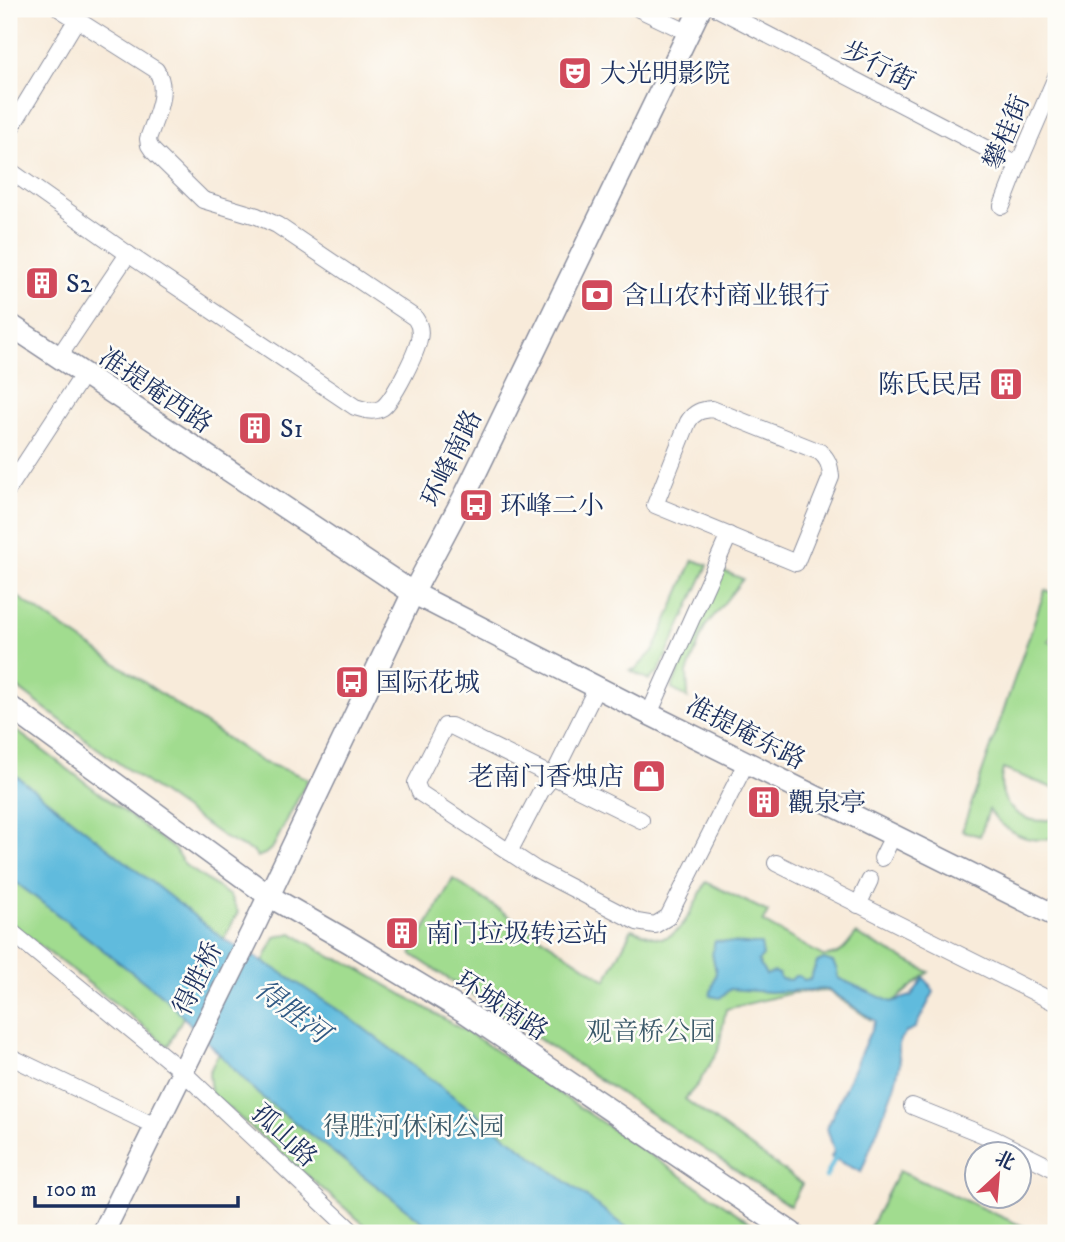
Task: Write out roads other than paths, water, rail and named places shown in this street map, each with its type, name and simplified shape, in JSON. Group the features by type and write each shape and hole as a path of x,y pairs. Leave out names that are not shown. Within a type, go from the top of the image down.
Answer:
{"main road":[{"name":"环峰南路","path":"252,931 413,593 466,493 700,9"},
{"name":"准提庵西路","path":"9,324 413,593"},
{"name":"准提庵东路","path":"413,593 746,763 1056,915"},
{"name":"环城南路","path":"9,706 269,896 465,1012 792,1233"},
{"name":"得胜桥","path":"183,1072 252,931"},
{"path":"103,1233 183,1072"}],"street":[{"path":"9,170 346,401 374,411 384,407 390,400 419,342 420,328 415,318 277,225 257,216 208,202 198,196 149,145 163,87 156,70 60,9"},
{"path":"639,9 689,33"},
{"name":"步行街","path":"718,9 1018,165"},
{"path":"9,131 77,19"},
{"name":"攀桂街","path":"1002,206 1056,77"},
{"path":"58,358 128,254"},
{"path":"9,488 83,375"},
{"path":"702,410 722,412 820,452 827,458 830,466 831,477 796,563 729,536 654,505 688,422 702,410"},
{"path":"649,714 729,536"},
{"path":"509,852 541,791 553,776 597,687"},
{"path":"641,820 451,726 445,726 416,783 420,793 535,869 637,922 655,925 668,917 746,763"},
{"path":"882,858 893,836"},
{"path":"776,863 1056,1003"},
{"path":"858,905 870,880"},
{"name":"孤山路","path":"9,930 183,1072 354,1233"},
{"path":"9,1056 155,1126"},
{"path":"912,1105 994,1139 1056,1170"}],"water":[{"name":"得胜河","path":"9,770 225,940 279,971 350,1018 634,1233 437,1233 258,1094 165,998 9,877"},
{"path":"715,941 761,944 763,956 758,961 766,975 774,972 779,974 781,979 791,980 799,976 804,980 810,979 817,962 824,959 833,962 838,978 891,1002 911,996 924,978 928,982 934,992 915,1028 906,1032 900,1040 900,1063 894,1088 861,1172 831,1157 834,1151 827,1128 875,1021 828,989 770,992 730,989 720,998 710,996 716,972 712,953"}],"waterway":[{"path":"826,1177 836,1156"}],"place":[{"name":"大光明影院","path":"575,73"},
{"name":"S2","path":"42,283"},
{"name":"含山农村商业银行","path":"597,295"},
{"name":"陈氏民居","path":"1006,384"},
{"name":"S1","path":"255,428"},
{"name":"环峰二小","path":"476,505"},
{"name":"国际花城","path":"352,682"},
{"name":"老南门香烛店","path":"649,776"},
{"name":"觀泉亭","path":"764,802"},
{"name":"南门垃圾转运站","path":"402,933"}],"park label":[{"name":"观音桥公园","path":"651,1031"},
{"name":"得胜河休闲公园","path":"414,1126"}]}
